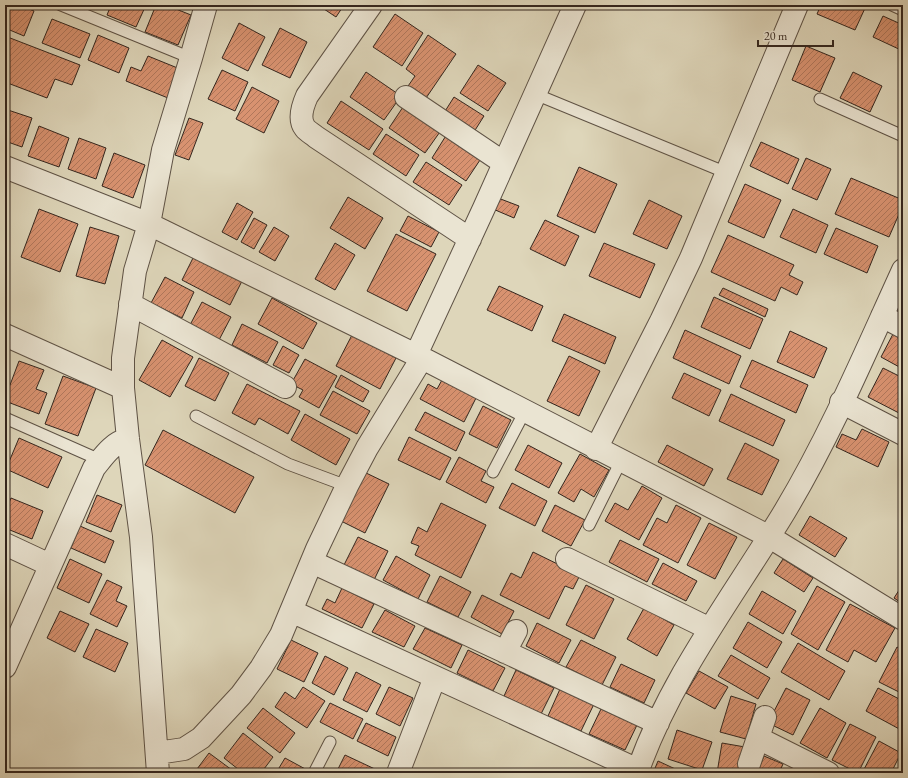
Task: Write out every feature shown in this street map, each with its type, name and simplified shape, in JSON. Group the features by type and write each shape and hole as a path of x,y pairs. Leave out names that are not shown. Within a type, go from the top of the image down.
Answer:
{"street":[{"path":"206,5 163,150 149,224 135,271 123,358 123,388 128,439 141,537 157,763 201,738 218,721 241,695 261,668 281,635 312,562 347,486 419,357 575,5"},
{"path":"371,5 307,96 303,106 302,118 305,128 316,137 470,239"},
{"path":"596,449 691,258 797,5"},
{"path":"406,97 504,163"},
{"path":"5,167 149,224 419,357 768,536 903,619"},
{"path":"291,611 637,772 658,723 685,669 808,470 903,270"},
{"path":"130,304 285,387"},
{"path":"882,316 903,327"},
{"path":"5,335 123,388"},
{"path":"841,402 903,434"},
{"path":"5,667 94,468 114,445 120,441 128,439"},
{"path":"5,544 50,565"},
{"path":"567,559 710,629"},
{"path":"312,562 658,723"},
{"path":"505,652 516,631"},
{"path":"398,773 435,677"},
{"path":"750,764 765,717"},
{"path":"758,738 828,773"}],"lane":[{"path":"61,5 191,58"},
{"path":"892,5 903,10"},
{"path":"535,94 727,173"},
{"path":"820,99 903,136"},
{"path":"493,472 525,411"},
{"path":"196,416 288,464 347,486"},
{"path":"5,418 100,460"},
{"path":"589,525 621,461"},
{"path":"314,773 330,742"}],"building":[{"path":"5,5 20,5 34,11 24,36 5,28"},
{"path":"111,5 146,5 136,27 107,15"},
{"path":"156,5 166,5 191,15 178,45 145,32"},
{"path":"318,5 344,5 336,17"},
{"path":"821,5 866,6 855,30 817,14"},
{"path":"395,14 423,33 402,66 373,47"},
{"path":"883,16 903,25 903,51 873,37"},
{"path":"52,19 90,34 80,58 42,43"},
{"path":"239,23 265,37 248,71 222,58"},
{"path":"280,28 307,42 290,78 262,65"},
{"path":"98,35 129,48 119,73 88,60"},
{"path":"428,35 456,54 424,101 406,89 415,76 406,69"},
{"path":"5,36 80,65 72,85 55,79 47,98 5,82"},
{"path":"806,46 835,58 820,92 792,80"},
{"path":"148,56 180,69 168,98 126,81 131,67 141,71"},
{"path":"478,65 506,83 488,111 460,93"},
{"path":"222,70 248,82 235,111 208,99"},
{"path":"366,72 401,96 384,120 350,97"},
{"path":"853,72 882,86 870,112 840,98"},
{"path":"252,87 279,101 264,133 236,119"},
{"path":"454,97 484,116 472,135 442,116"},
{"path":"341,101 383,129 369,150 327,123"},
{"path":"405,104 442,129 425,153 389,128"},
{"path":"5,109 32,118 22,147 5,141"},
{"path":"189,118 203,123 189,160 175,155"},
{"path":"39,126 69,138 59,167 28,156"},
{"path":"386,134 419,155 406,176 373,154"},
{"path":"447,134 482,157 466,181 432,158"},
{"path":"79,138 106,148 96,179 68,169"},
{"path":"761,142 799,159 788,184 750,166"},
{"path":"114,153 145,165 133,198 102,186"},
{"path":"806,158 831,169 817,200 792,189"},
{"path":"426,162 462,185 449,205 413,182"},
{"path":"579,167 617,184 595,233 557,216"},
{"path":"851,178 903,200 903,205 889,237 835,214"},
{"path":"745,184 781,200 764,238 728,222"},
{"path":"348,197 383,218 365,249 330,228"},
{"path":"498,198 519,206 514,218 493,209"},
{"path":"649,200 682,216 667,249 633,234"},
{"path":"237,203 253,212 237,240 222,232"},
{"path":"39,209 78,224 60,272 21,257"},
{"path":"793,209 828,225 816,253 780,237"},
{"path":"408,216 439,232 431,247 400,231"},
{"path":"254,218 267,225 254,249 241,242"},
{"path":"545,220 579,236 565,266 530,249"},
{"path":"90,227 119,236 105,284 76,276"},
{"path":"274,227 289,236 275,261 259,252"},
{"path":"836,228 878,246 867,273 824,254"},
{"path":"396,234 436,254 407,311 367,291"},
{"path":"728,235 794,265 789,275 803,282 797,295 781,287 775,301 711,272"},
{"path":"335,243 355,255 335,290 315,279"},
{"path":"604,243 655,264 640,298 589,276"},
{"path":"195,254 243,279 230,305 182,280"},
{"path":"165,277 194,292 182,318 151,303"},
{"path":"499,286 543,306 532,331 487,310"},
{"path":"723,288 768,309 765,317 719,295"},
{"path":"714,297 763,319 750,349 701,327"},
{"path":"272,298 317,323 303,349 258,324"},
{"path":"202,302 231,317 219,340 190,325"},
{"path":"564,314 616,337 605,364 552,341"},
{"path":"242,324 278,342 267,363 232,345"},
{"path":"685,330 741,356 729,384 673,358"},
{"path":"790,331 827,348 814,378 777,362"},
{"path":"893,334 903,339 903,369 881,357"},
{"path":"352,335 396,358 380,389 336,366"},
{"path":"162,340 193,357 170,397 139,380"},
{"path":"283,346 299,355 289,373 273,365"},
{"path":"569,356 600,371 579,416 547,401"},
{"path":"199,358 229,373 215,401 185,386"},
{"path":"305,359 337,376 319,408 299,397 303,390 291,384"},
{"path":"752,360 808,385 796,413 740,387"},
{"path":"19,361 44,370 36,389 47,393 39,414 5,401 5,384 10,385"},
{"path":"883,368 903,378 903,405 899,413 868,397"},
{"path":"684,373 721,390 709,416 672,398"},
{"path":"341,375 369,391 363,402 335,387"},
{"path":"63,376 96,388 78,436 45,424"},
{"path":"442,380 476,398 464,422 420,399 428,384 437,389"},
{"path":"247,384 300,411 288,434 259,418 255,425 232,413"},
{"path":"333,391 370,411 357,434 320,415"},
{"path":"731,394 785,420 773,446 719,421"},
{"path":"483,406 511,420 497,448 469,434"},
{"path":"425,412 465,432 456,451 415,430"},
{"path":"305,414 350,439 336,465 291,440"},
{"path":"862,429 889,442 878,467 836,447 842,434 856,440"},
{"path":"163,430 254,477 235,513 145,465"},
{"path":"409,437 451,458 440,480 398,460"},
{"path":"19,438 62,457 48,488 6,469"},
{"path":"745,443 779,460 762,495 727,479"},
{"path":"528,445 562,463 549,488 515,470"},
{"path":"667,445 713,469 704,486 658,462"},
{"path":"580,454 609,470 594,497 581,489 574,502 558,493"},
{"path":"459,457 486,471 481,481 494,487 486,503 446,482"},
{"path":"364,472 389,484 365,533 341,521"},
{"path":"512,483 547,501 535,526 499,508"},
{"path":"642,486 662,498 639,540 605,521 615,503 628,510"},
{"path":"97,495 122,505 111,532 86,522"},
{"path":"11,498 43,511 32,539 5,528 5,513"},
{"path":"441,503 486,525 461,578 415,555 419,546 411,543 418,527 427,532"},
{"path":"555,505 585,520 571,546 542,531"},
{"path":"676,505 701,518 678,563 643,545 657,518 667,523"},
{"path":"810,516 847,538 835,557 799,535"},
{"path":"709,523 737,537 715,579 687,565"},
{"path":"80,526 114,541 105,563 71,548"},
{"path":"358,537 388,551 374,580 344,565"},
{"path":"620,540 659,559 647,582 609,562"},
{"path":"533,552 580,575 573,589 565,586 549,619 500,595 511,573 521,578"},
{"path":"396,556 430,575 418,599 383,580"},
{"path":"70,559 102,574 89,603 57,588"},
{"path":"783,559 813,578 804,592 774,573"},
{"path":"663,563 697,581 686,601 652,584"},
{"path":"440,576 471,592 458,617 427,602"},
{"path":"107,580 122,587 116,601 127,606 117,627 90,614"},
{"path":"903,584 903,604 894,598"},
{"path":"586,585 614,599 594,639 566,625"},
{"path":"817,586 845,602 818,650 791,634"},
{"path":"342,588 374,604 362,628 322,609 327,599 335,603"},
{"path":"762,591 796,611 783,634 749,614"},
{"path":"482,595 514,611 502,634 471,617"},
{"path":"850,604 895,628 876,662 854,650 848,662 826,650"},
{"path":"644,608 674,625 657,656 627,639"},
{"path":"385,610 415,626 404,647 372,632"},
{"path":"60,611 89,624 75,652 47,638"},
{"path":"748,622 782,642 767,668 733,648"},
{"path":"537,623 571,640 559,663 526,646"},
{"path":"425,628 462,645 451,668 413,649"},
{"path":"96,629 128,643 115,672 83,657"},
{"path":"291,640 318,653 304,682 277,669"},
{"path":"581,640 616,657 602,685 566,667"},
{"path":"798,643 845,671 829,700 781,672"},
{"path":"897,647 903,650 903,694 879,682"},
{"path":"468,650 505,668 493,691 457,673"},
{"path":"731,655 770,678 758,699 718,676"},
{"path":"325,656 348,668 334,695 312,683"},
{"path":"621,664 655,680 644,703 610,687"},
{"path":"516,670 554,688 541,714 504,696"},
{"path":"699,671 728,687 715,709 686,693"},
{"path":"356,672 381,685 367,712 343,700"},
{"path":"303,687 325,701 307,728 275,707 285,692 295,699"},
{"path":"389,687 413,698 400,726 376,714"},
{"path":"786,688 810,700 793,735 768,723"},
{"path":"878,688 903,701 903,731 866,711"},
{"path":"560,689 594,704 581,731 548,716"},
{"path":"731,696 756,704 746,739 720,732"},
{"path":"330,703 363,719 353,739 320,722"},
{"path":"263,708 295,733 280,753 247,728"},
{"path":"820,708 846,723 827,758 800,743"},
{"path":"601,709 637,725 625,750 589,734"},
{"path":"366,723 396,737 388,756 357,741"},
{"path":"850,724 876,737 858,773 832,760"},
{"path":"677,730 712,742 702,770 668,759"},
{"path":"243,733 273,757 261,773 243,773 224,758"},
{"path":"879,741 901,753 891,773 862,773"},
{"path":"722,743 745,747 740,773 717,773"},
{"path":"209,753 232,770 230,773 194,773"},
{"path":"345,755 377,770 376,773 336,773"},
{"path":"764,756 783,764 779,773 757,773"},
{"path":"285,758 309,771 308,773 276,773"},
{"path":"658,761 684,773 653,773"},
{"path":"749,769 757,773 747,773"}]}
